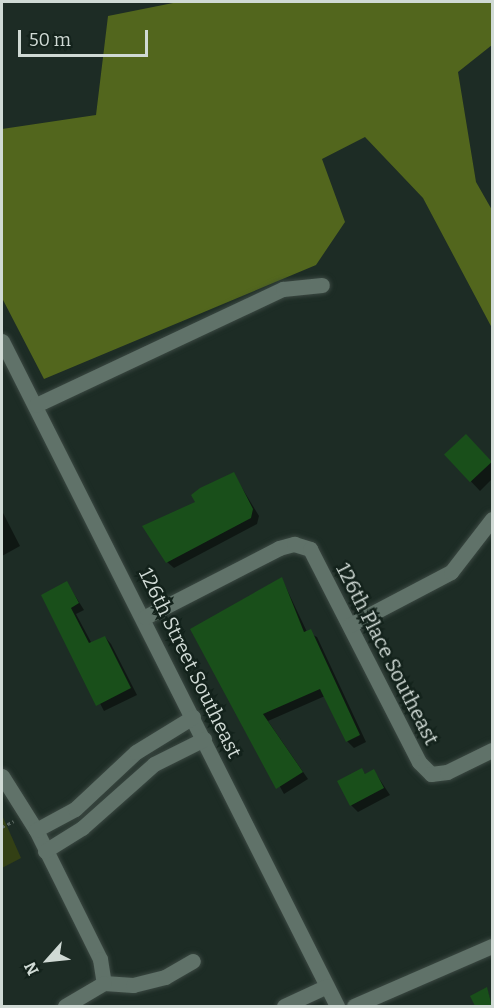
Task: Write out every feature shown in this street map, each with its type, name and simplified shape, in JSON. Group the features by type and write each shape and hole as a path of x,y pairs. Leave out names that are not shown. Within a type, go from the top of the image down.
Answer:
{"street":[{"path":"36,405 283,289 322,285"},
{"name":"126th Street Southeast","path":"2,341 145,617 337,1006"},
{"path":"350,625 451,572 492,519"},
{"name":"126th Place Southeast","path":"145,617 279,548 294,544 310,549 418,762 431,774 447,772 492,750"},
{"path":"36,830 75,809 136,752 193,717"},
{"path":"45,851 82,828 154,764 204,739"},
{"path":"2,776 36,830 99,959 104,983"},
{"path":"354,1006 492,946"},
{"path":"65,1006 104,983 144,982 193,961"},
{"path":"284,1006 327,986"}],"green space":[{"path":"178,2 492,2 492,45 458,72 476,182 492,210 492,328 423,198 365,137 322,159 345,222 316,265 44,379 2,298 2,129 96,115 108,16"},
{"path":"2,815 21,858 2,868"}],"building":[{"path":"466,434 492,462 470,482 444,454"},
{"path":"234,472 253,509 251,518 166,563 142,526 195,502 191,495 200,488"},
{"path":"282,577 304,632 311,629 360,735 346,742 320,689 263,714 303,772 276,789 190,629"},
{"path":"67,581 79,603 71,608 89,643 105,636 131,688 96,706 41,595"},
{"path":"362,768 365,774 374,769 384,788 350,806 337,781"},
{"path":"487,987 492,1006 475,1006 470,996"}]}
